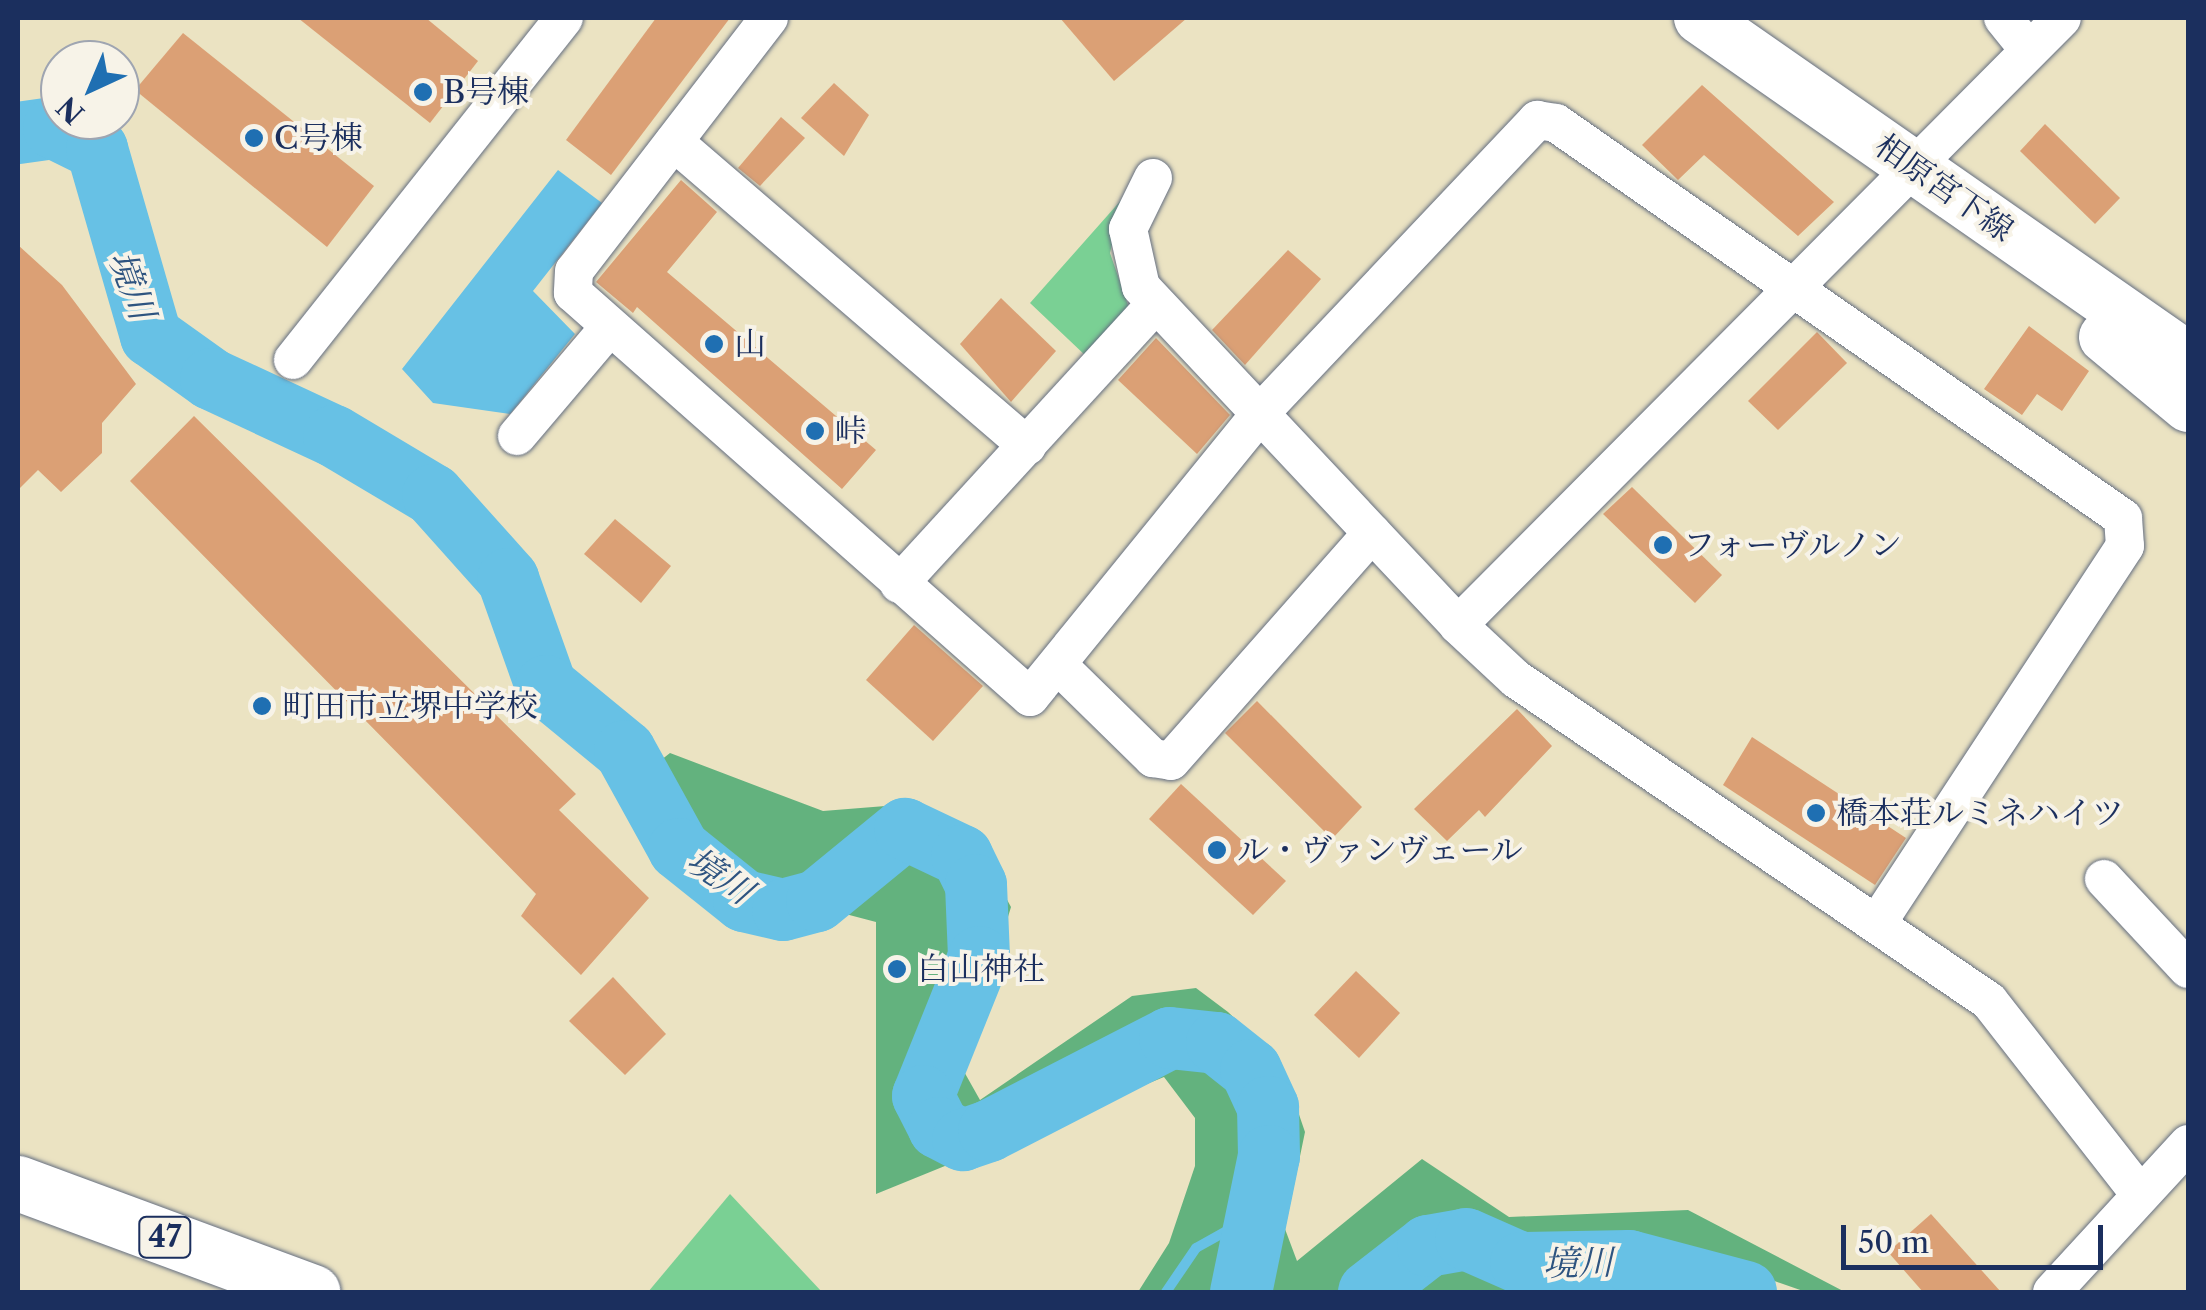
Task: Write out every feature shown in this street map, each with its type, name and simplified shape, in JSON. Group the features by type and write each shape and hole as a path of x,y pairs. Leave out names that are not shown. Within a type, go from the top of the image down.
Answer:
{"main road":[{"name":"47","path":"18,1182 312,1292"}],"street":[{"path":"294,360 564,18"},
{"path":"768,18 574,271 576,303 1030,698 1061,668 1264,408 1537,120 1556,123 2127,525 2125,546 1878,922"},
{"name":"相原宮下線","path":"1700,18 2188,358"},
{"path":"2003,18 2027,48"},
{"path":"1458,625 1911,164 2062,18"},
{"path":"674,142 1027,446"},
{"path":"1154,178 1128,241 1134,274 1156,304 1264,408 1458,625 1516,678 1989,1001 2140,1194"},
{"path":"2028,247 2188,319"},
{"path":"2075,280 2105,338 2188,406"},
{"path":"899,584 1156,304"},
{"path":"517,436 606,331"},
{"path":"1061,668 1153,758 1171,761 1372,533"},
{"path":"2104,879 2188,970"},
{"path":"2052,1292 2188,1144"}],"green space":[{"path":"1123,198 1110,253 1129,308 1087,357 1030,303"},
{"path":"670,753 823,811 898,805 983,856 1011,907 962,1068 980,1100 1132,996 1196,988 1228,1012 1281,1062 1305,1132 1285,1229 1297,1261 1422,1159 1509,1217 1688,1210 1845,1292 1806,1292 1729,1265 1705,1292 1138,1292 1169,1243 1195,1166 1195,1118 1164,1077 876,1194 876,922 777,896 703,846 651,768"},
{"path":"730,1194 822,1292 648,1292"}],"water":[{"path":"558,170 602,203 533,291 575,334 510,414 433,403 402,369"}],"building":[{"name":"B号棟","path":"298,18 426,18 478,61 430,123"},
{"path":"656,18 730,18 611,175 566,140"},
{"path":"1060,18 1187,18 1114,81"},
{"name":"C号棟","path":"183,33 374,186 327,247 140,94 140,84"},
{"path":"834,83 869,115 844,156 801,118"},
{"path":"1702,85 1834,202 1798,236 1704,155 1678,180 1642,145"},
{"path":"781,117 805,138 760,186 738,168"},
{"path":"2045,124 2120,198 2095,224 2020,151"},
{"path":"681,180 717,212 667,272 876,450 842,489 637,307 633,313 596,282"},
{"path":"18,245 62,285 136,384 102,423 102,453 61,492 38,470 18,490"},
{"path":"1288,250 1321,279 1245,365 1212,330"},
{"path":"1001,298 1056,351 1011,402 960,344"},
{"path":"2029,326 2089,371 2062,411 2037,394 2022,415 1984,389"},
{"path":"1817,332 1847,363 1778,430 1748,401"},
{"path":"1156,338 1230,415 1197,454 1118,380"},
{"path":"194,416 576,794 559,810 649,898 581,975 521,916 536,894 130,481"},
{"name":"フォーヴルノン","path":"1632,487 1722,575 1695,603 1603,514"},
{"path":"615,519 671,566 641,603 584,554"},
{"path":"914,625 983,686 933,741 866,680"},
{"path":"1257,701 1362,807 1332,839 1225,733"},
{"path":"1517,709 1552,746 1485,817 1479,810 1447,841 1414,809"},
{"name":"橋本荘ルミネハイツ","path":"1752,737 1906,838 1875,885 1723,785"},
{"name":"ル・ヴァンヴェール","path":"1181,784 1286,881 1253,915 1149,819"},
{"path":"1356,971 1400,1013 1359,1058 1314,1015"},
{"path":"613,977 666,1034 625,1075 569,1021"},
{"path":"1931,1214 2001,1292 1923,1292 1888,1252"}],"waterway":[{"name":"境川","path":"18,133 54,128 97,149 151,336 211,379 334,436 433,495 508,579 546,686 625,751 679,849 744,901 783,910 817,901 905,829 962,856 976,885 979,957 923,1096 939,1128 963,1140 989,1131 1170,1038 1217,1043 1251,1070 1268,1107 1269,1156 1241,1292"},
{"path":"1166,1292 1196,1248 1255,1215"},
{"name":"境川","path":"1369,1292 1428,1246 1466,1239 1521,1263 1629,1261 1746,1292"}],"place":[{"name":"B号棟","path":"423,92"},
{"name":"C号棟","path":"254,138"},
{"name":"山","path":"714,344"},
{"name":"峠","path":"815,431"},
{"name":"フォーヴルノン","path":"1663,545"},
{"name":"町田市立堺中学校","path":"262,706"},
{"name":"橋本荘ルミネハイツ","path":"1816,813"},
{"name":"ル・ヴァンヴェール","path":"1217,850"},
{"name":"白山神社","path":"897,969"}]}
